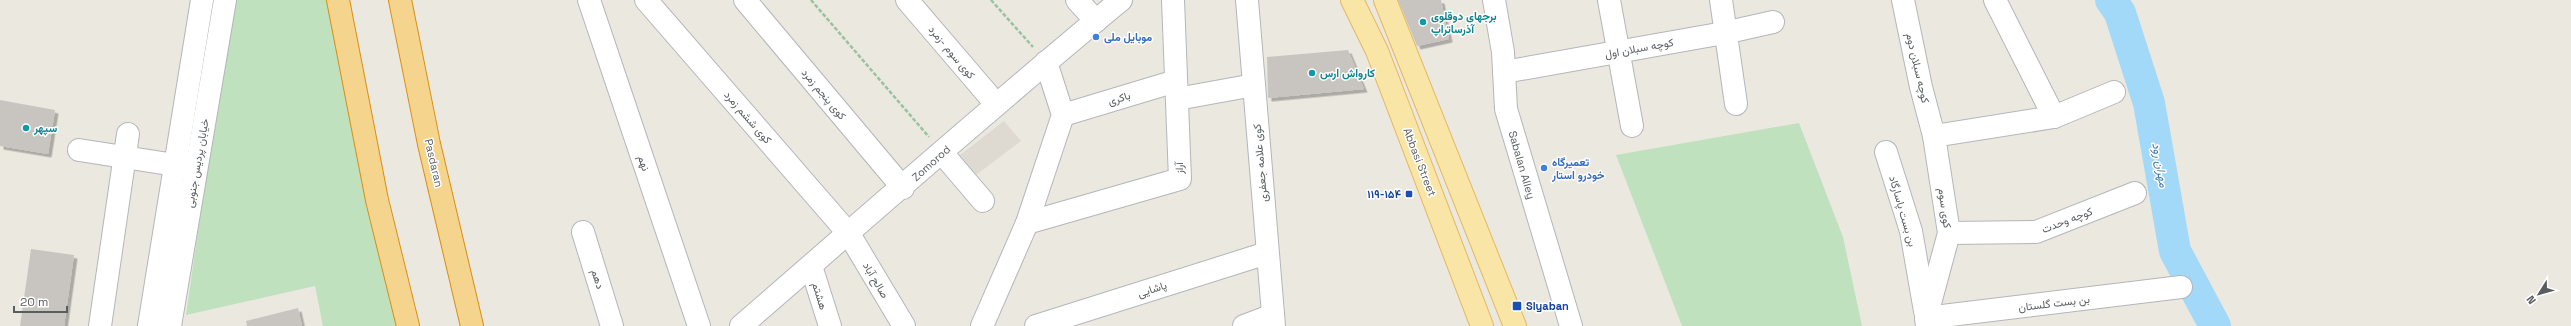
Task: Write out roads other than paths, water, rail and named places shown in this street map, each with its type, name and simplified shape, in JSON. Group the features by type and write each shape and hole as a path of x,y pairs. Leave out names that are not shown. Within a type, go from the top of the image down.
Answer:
{"highway":[{"path":"338,0 377,200 408,326"},
{"name":"Pasdaran","path":"400,0 429,144 472,326"}],"main road":[{"name":"Abbasi Street","path":"1352,0 1377,51 1482,326"},
{"path":"1385,0 1514,326"},
{"path":"1464,279 1492,268"}],"street":[{"name":"خیابان پردیس جنوبی","path":"170,326 202,0"},
{"name":"خیابان پردیس جنوبی","path":"149,326 224,0"},
{"name":"نهم","path":"589,0 699,326"},
{"name":"کوی ششم زمرد","path":"646,0 849,234"},
{"name":"کوی پنجم زمرد","path":"745,0 903,188"},
{"name":"کوی سوم -زمرد","path":"908,0 996,104"},
{"path":"1077,0 1096,21"},
{"name":"Zomorod","path":"741,326 903,188 996,104 1121,0"},
{"name":"آراز","path":"1028,223 1180,179 1173,0"},
{"name":"کوی علامه جعفری","path":"1247,0 1267,253 1274,321"},
{"name":"Sabalan Alley","path":"1494,0 1504,72 1506,109 1571,326"},
{"path":"1609,0 1632,126"},
{"path":"1721,0 1724,33 1736,104"},
{"name":"کوچه سبلان دوم","path":"1903,0 1921,87 1934,136"},
{"path":"1995,0 2054,117"},
{"name":"کوچه سبلان اول","path":"1504,72 1724,33 1773,22"},
{"path":"982,326 1028,223 1062,115 1046,62"},
{"name":"باکری","path":"1062,115 1176,90 1254,85"},
{"path":"1934,136 2054,117 2114,92"},
{"path":"100,326 128,134"},
{"name":"کوی سوم","path":"1927,322 1949,233 1934,136"},
{"path":"79,150 185,167"},
{"name":"بن بست پاسارگاد","path":"1886,152 1911,231 1927,322"},
{"path":"942,153 983,201"},
{"name":"کوچه وحدت","path":"1949,233 2036,232 2135,193"},
{"name":"دهم","path":"583,232 612,326"},
{"name":"صالح آباد","path":"849,234 904,326"},
{"name":"پاشایی","path":"1036,326 1267,253"},
{"name":"هشتم","path":"811,266 830,326"},
{"name":"بن بست گلستان","path":"1927,322 2181,287"},
{"path":"1244,326 1274,321"}],"waterway":[{"name":"مهران رود","path":"2111,0 2120,13 2149,103 2175,251 2215,326"}],"place":[{"name":"برجهای دوقلوی آذرساتراپ","path":"1423,22"},
{"name":"موبایل ملی","path":"1096,37"},
{"name":"کارواش ارس","path":"1312,73"},
{"name":"سپهر","path":"26,128"},
{"name":"تعمیرگاه خودرو استار","path":"1544,168"},
{"name":"۱۱۹-۱۵۴","path":"1409,194"},
{"name":"Siyaban","path":"1517,306"}]}
